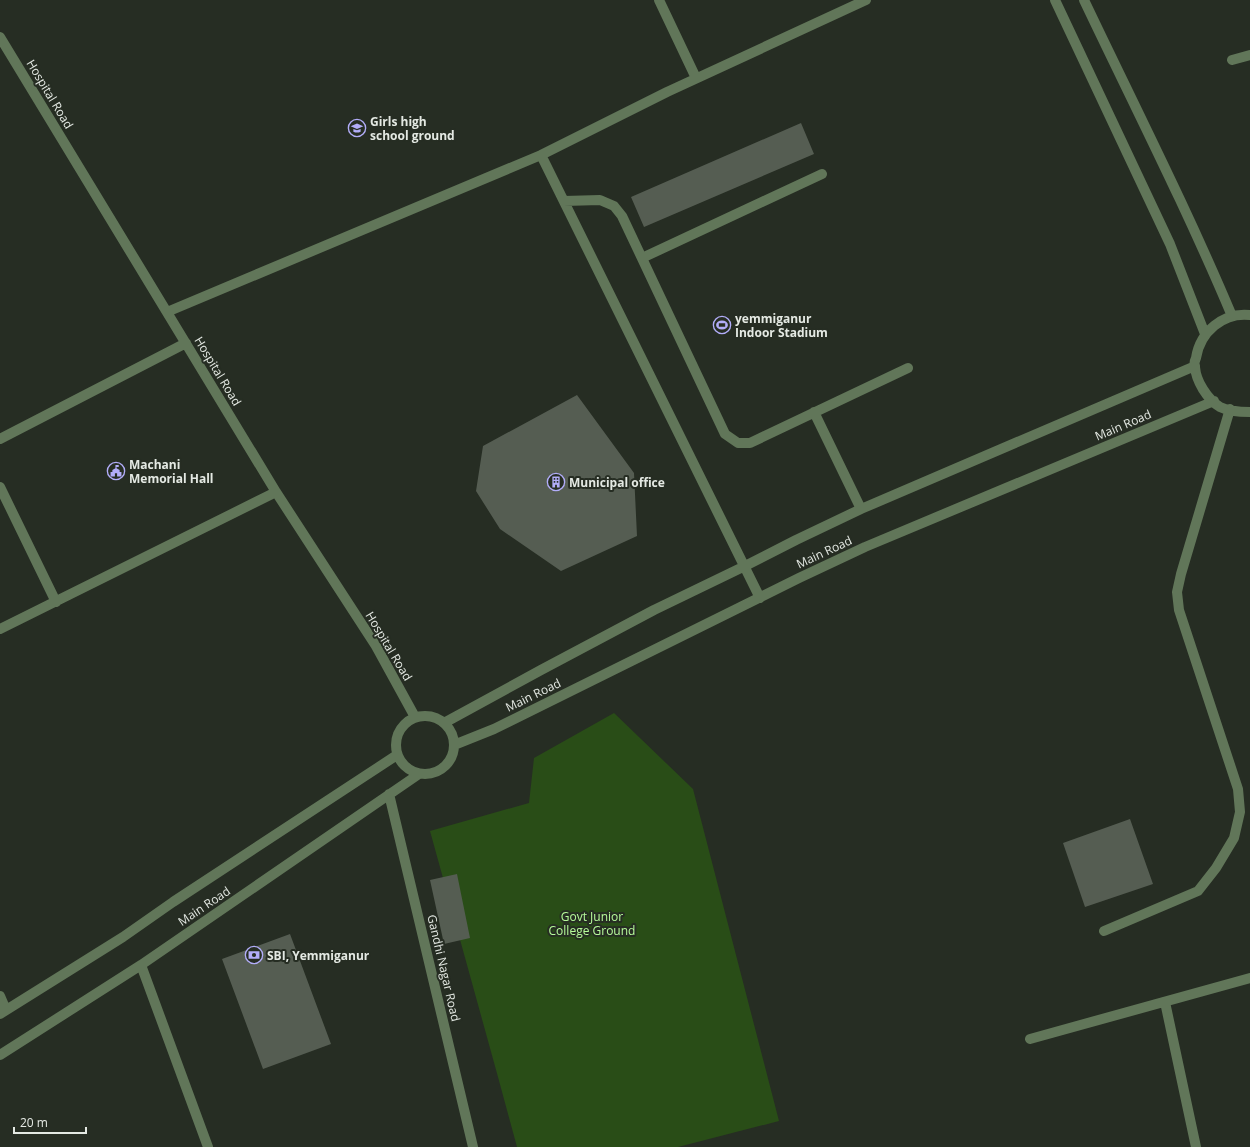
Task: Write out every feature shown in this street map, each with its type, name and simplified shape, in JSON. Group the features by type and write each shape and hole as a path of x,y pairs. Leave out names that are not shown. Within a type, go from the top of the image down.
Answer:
{"street":[{"path":"659,0 696,78"},
{"path":"167,312 541,155 696,78 866,0"},
{"path":"1055,0 1170,244 1205,334"},
{"path":"1084,0 1198,237 1232,316"},
{"name":"Hospital Road","path":"0,37 276,492 376,646 415,717"},
{"path":"1232,60 1250,55"},
{"path":"541,155 760,598"},
{"path":"642,258 822,174"},
{"path":"564,200 600,200 614,206 622,216 725,434 738,443 750,443 908,368"},
{"path":"1249,314 1232,316 1218,323 1205,334 1197,349 1195,366 1199,382 1207,396 1220,407 1230,410 1250,412"},
{"path":"0,439 186,343"},
{"name":"Main Road","path":"444,723 654,610 861,509 1195,366"},
{"name":"Main Road","path":"0,1055 141,964 419,774 429,774 439,770 447,764 452,755 454,745 494,729 865,547 1214,401"},
{"path":"1104,931 1198,891 1216,868 1234,838 1240,812 1238,789 1179,610 1177,592 1230,410"},
{"path":"814,412 861,509"},
{"path":"0,487 56,602"},
{"path":"0,629 276,492"},
{"path":"419,774 402,764 397,755 395,746 396,737 400,728 407,722 415,717 424,715 433,717 444,723 452,735 454,745"},
{"name":"Main Road","path":"3,1012 123,937 179,898 397,755"},
{"name":"Gandhi Nagar Road","path":"389,794 473,1147"},
{"path":"141,964 208,1147"},
{"path":"1030,1039 1250,978"},
{"path":"0,996 3,1012"},
{"path":"1165,1002 1196,1147"}],"green space":[{"name":"Govt Junior College Ground","path":"614,713 693,789 779,1121 678,1147 517,1147 430,831 529,803 534,758"}],"building":[{"path":"801,123 814,154 644,227 631,197"},
{"name":"Municipal office","path":"577,395 634,473 637,536 561,571 500,529 476,491 483,446"},
{"path":"1130,819 1153,884 1085,907 1063,843"},
{"path":"457,874 470,938 444,944 430,880"},
{"path":"290,934 331,1044 263,1069 222,959"}],"place":[{"name":"Girls high school ground","path":"357,128"},
{"name":"yemmiganur Indoor Stadium","path":"722,325"},
{"name":"Machani Memorial Hall","path":"116,471"},
{"name":"Municipal office","path":"556,482"},
{"name":"SBI, Yemmiganur","path":"254,955"}]}
